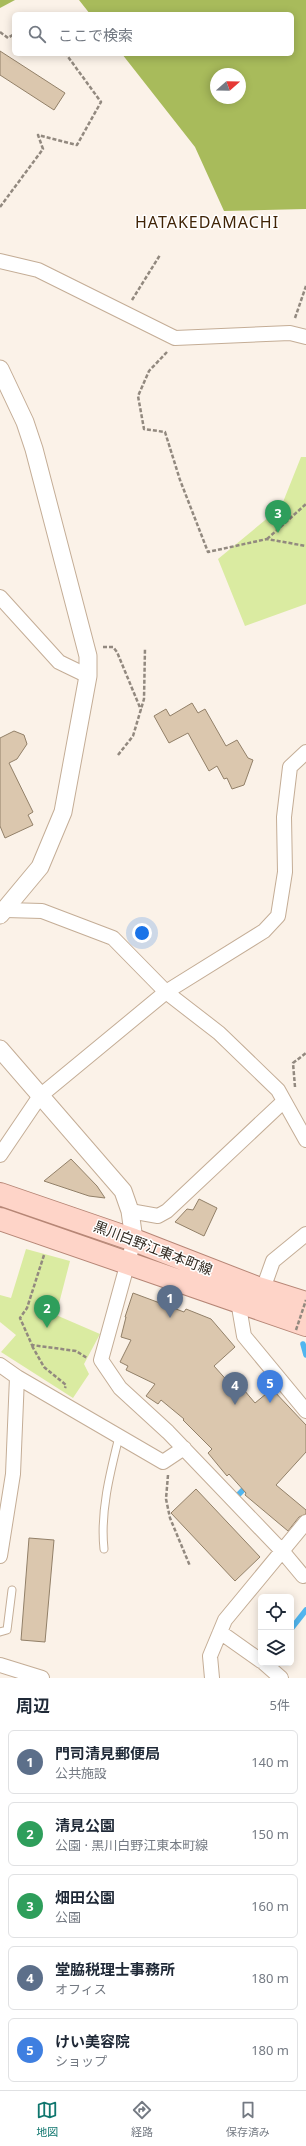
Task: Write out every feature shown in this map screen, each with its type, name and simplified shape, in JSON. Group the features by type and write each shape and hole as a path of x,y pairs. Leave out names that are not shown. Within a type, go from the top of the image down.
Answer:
{"main road":[{"name":"黒川白野江東本町線","path":"0,1194 134,1240 263,1289 306,1302"},
{"name":"黒川白野江東本町線","path":"0,1219 238,1301 301,1328"}],"street":[{"path":"0,261 38,270 175,338 290,333 306,337"},
{"path":"0,369 25,422 34,449 86,651 88,676 63,812 40,867 3,912"},
{"path":"0,597 60,662 88,676"},
{"path":"0,1155 40,1096 166,992 264,931 278,916 285,872 284,817 290,768 306,752"},
{"path":"3,912 42,911 113,938 166,992 219,1033 278,1090 306,1140"},
{"path":"0,1049 123,1191 130,1211 134,1240 101,1360 120,1388 184,1448 283,1552 303,1576"},
{"path":"130,1211 158,1216 167,1211 286,1106"},
{"path":"263,1289 273,1261 306,1234"},
{"path":"238,1301 244,1336 306,1411"},
{"path":"0,1365 163,1462 184,1448"},
{"path":"0,1556 13,1474 18,1377"},
{"path":"212,1678 210,1656 225,1620 283,1552 306,1522"},
{"path":"220,1632 258,1659"},
{"path":"0,1665 42,1678"},
{"path":"267,1666 281,1678"}],"lane":[{"path":"104,1549 102,1533 109,1477 119,1437"},
{"path":"0,1632 7,1630 12,1590"}],"path":[{"path":"0,32 8,38 12,35"},
{"path":"0,207 43,149 38,135 77,145 102,102 68,56"},
{"path":"124,313 160,255"},
{"path":"290,333 306,286"},
{"path":"175,338 171,347 149,371 138,396 144,429 165,432 180,480 208,552 267,539 306,546"},
{"path":"267,539 306,504"},
{"path":"86,651 113,647 141,710"},
{"path":"118,755 133,736 144,700 145,648"},
{"path":"286,1106 296,1103 292,1063 306,1053"},
{"path":"46,1248 27,1308 20,1318 44,1368 66,1385 57,1400"},
{"path":"301,1328 306,1302"},
{"path":"32,1345 76,1351"},
{"path":"166,1460 168,1476 166,1498 170,1518 190,1566"}],"green space":[{"path":"0,0 15,0 0,8"},
{"path":"79,0 306,0 306,209 224,211 195,147 124,56 294,56 294,12 88,12"},
{"path":"301,457 306,457 306,604 245,626 218,559 281,507"},
{"path":"26,1249 70,1261 56,1315 100,1334 84,1364 89,1374 73,1398 1,1352 16,1335 0,1322 0,1295 11,1298"}],"building":[{"path":"0,51 65,93 54,110 0,75"},
{"path":"192,703 198,713 205,709 226,746 237,740 248,758 253,760 244,785 232,789 227,778 224,779 217,766 209,771 188,733 169,743 154,716 166,709 170,716"},
{"path":"14,731 24,735 27,744 17,759 9,763 33,812 28,815 33,825 5,838 0,826 0,738"},
{"path":"71,1159 97,1186 105,1198 89,1196 44,1181"},
{"path":"199,1199 217,1208 204,1236 175,1222 187,1209 193,1210"},
{"path":"133,1293 184,1312 186,1309 211,1319 235,1347 214,1366 239,1394 244,1390 255,1403 272,1389 306,1425 306,1452 276,1485 306,1510 306,1514 299,1517 288,1531 245,1495 246,1493 229,1474 227,1476 208,1453 212,1449 183,1420 184,1419 161,1400 158,1404 146,1396 155,1384 126,1370 128,1366 120,1362 131,1340 121,1337 125,1317"},
{"path":"196,1489 260,1557 235,1581 171,1513"},
{"path":"29,1538 54,1540 45,1642 21,1640"}],"waterway":[{"path":"303,1344 306,1355"},
{"path":"238,1495 248,1485"},
{"path":"294,1625 306,1610"}],"place":[{"name":"畑田公園","path":"278,533"},
{"name":"門司清見郵便局","path":"170,1318"},
{"name":"清見公園","path":"47,1328"},
{"name":"けい美容院","path":"270,1403"},
{"name":"堂脇税理士事務所","path":"235,1405"}],"district":[{"name":"HATAKEDAMACHI","path":"207,222"}]}
